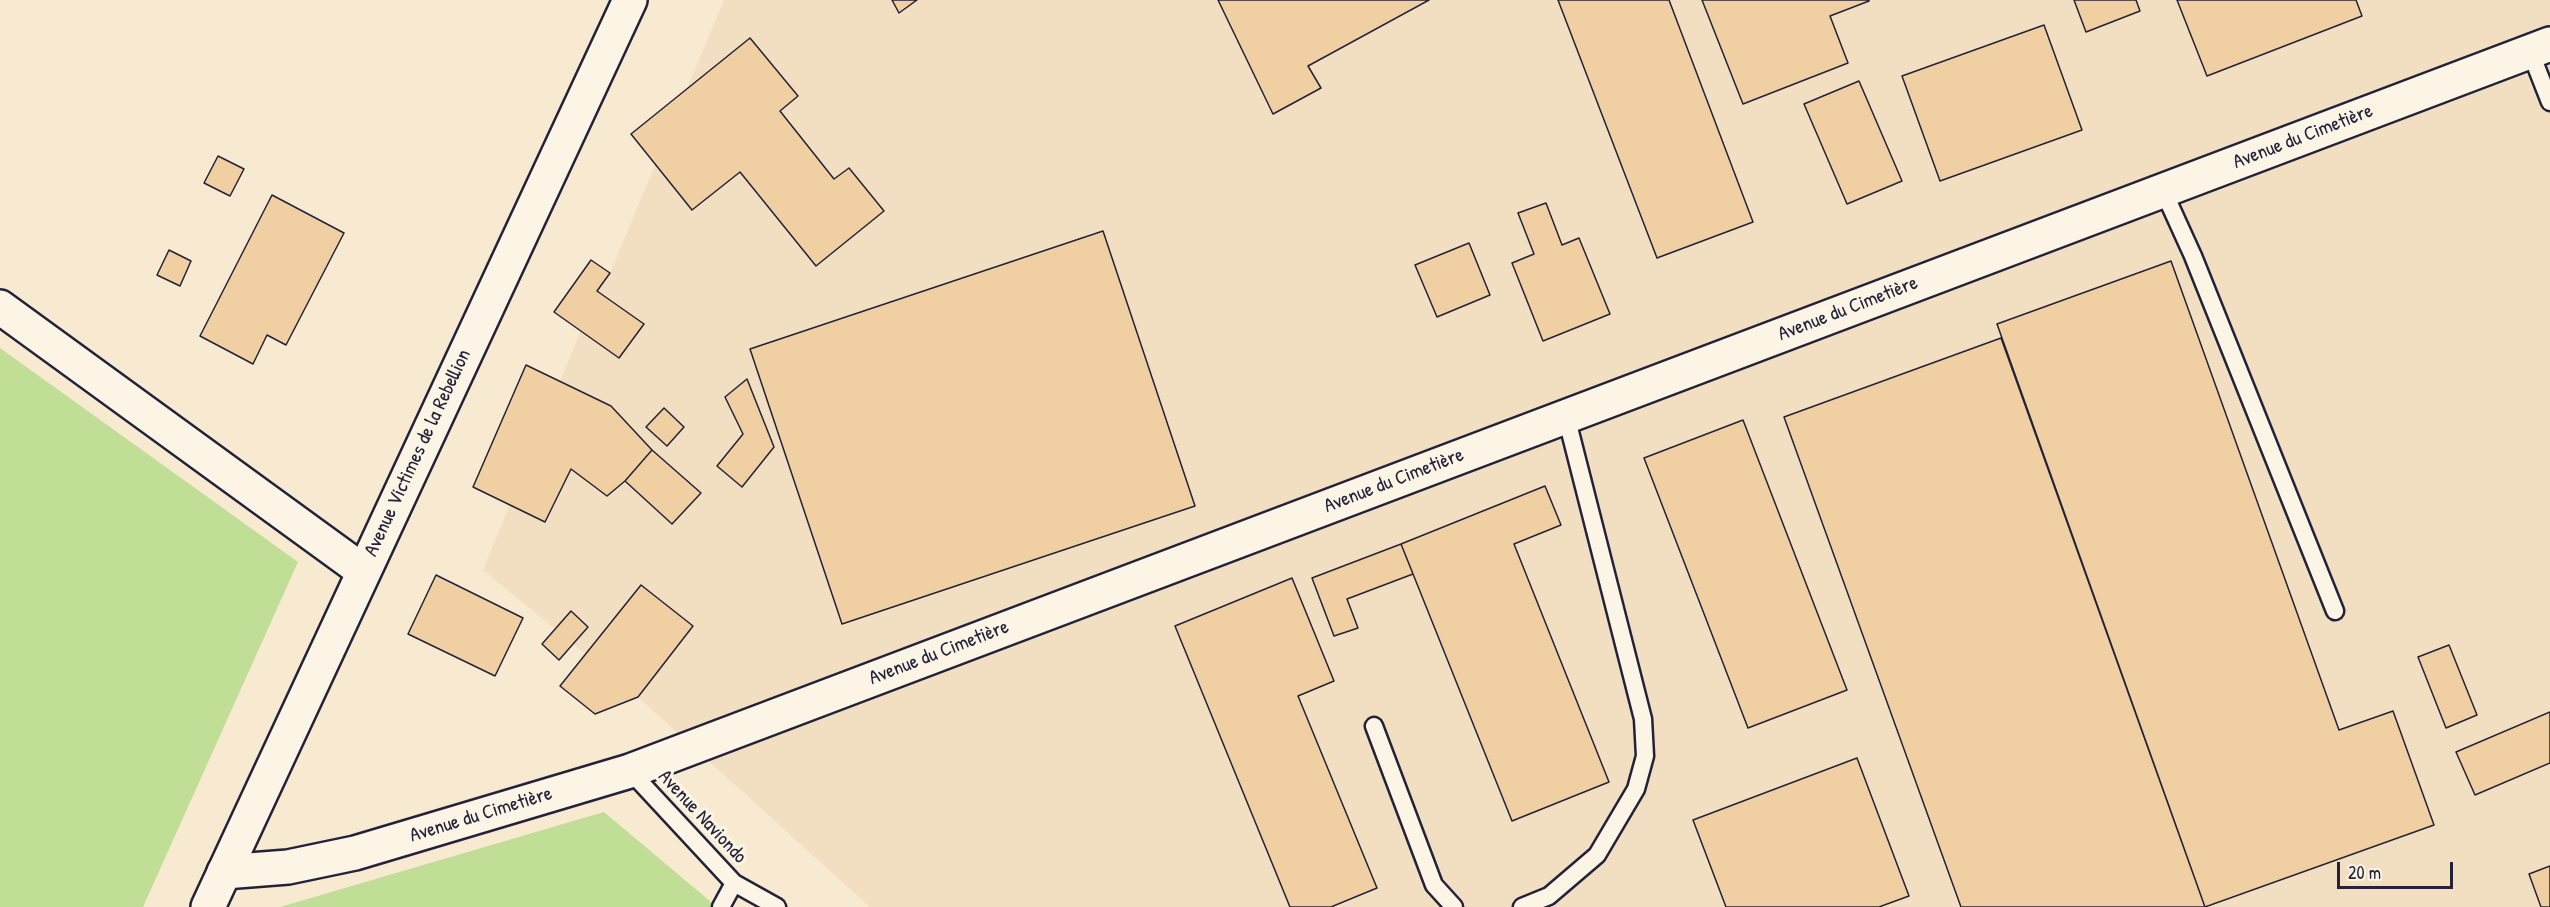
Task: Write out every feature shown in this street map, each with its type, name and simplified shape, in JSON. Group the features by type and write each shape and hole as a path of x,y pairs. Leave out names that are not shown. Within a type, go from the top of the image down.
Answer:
{"street":[{"name":"Avenue Victimes de la Rebellion","path":"208,907 630,0"},
{"name":"Avenue du Cimetière","path":"224,872 288,867 355,853 630,771 2540,47"},
{"path":"0,307 363,571"}],"lane":[{"path":"2540,47 2550,102"},
{"path":"2163,190 2193,256 2335,611"},
{"path":"1522,907 1549,896 1597,855 1636,789 1645,756 1643,719 1566,416"},
{"path":"1374,726 1434,885 1454,907"},
{"name":"Avenue Naviondo","path":"630,771 734,883 777,907"},
{"path":"721,907 734,883"}],"shaded area":[{"path":"724,0 2550,0 2550,907 870,907 638,697 483,570 597,291 610,273"}],"green space":[{"path":"0,348 298,562 143,907 0,907"},
{"path":"604,812 717,907 280,907"}],"building":[{"path":"892,0 917,0 899,13"},
{"path":"1218,0 1429,0 1308,66 1321,88 1273,114"},
{"path":"1558,0 1669,0 1753,222 1657,258"},
{"path":"1702,0 1869,1 1830,16 1848,63 1743,104"},
{"path":"2074,0 2136,0 2140,11 2086,32"},
{"path":"2177,0 2356,0 2362,16 2207,76"},
{"path":"2044,25 2082,130 1940,181 1902,76"},
{"path":"750,38 798,96 780,111 834,179 849,168 884,211 816,266 740,172 692,210 631,134"},
{"path":"1859,81 1902,181 1847,204 1804,104"},
{"path":"218,156 244,169 230,196 204,183"},
{"path":"272,195 344,233 286,345 267,335 253,364 200,336"},
{"path":"1546,203 1562,245 1579,238 1610,314 1543,341 1512,263 1534,254 1518,213"},
{"path":"1103,231 1195,506 842,624 750,349"},
{"path":"1469,243 1490,295 1437,317 1415,265"},
{"path":"169,250 191,261 180,286 157,275"},
{"path":"591,260 610,273 597,291 644,324 619,358 554,312"},
{"path":"2171,261 2339,730 2393,711 2434,825 2205,907 1997,324"},
{"path":"2001,338 2205,907 1961,907 1784,417"},
{"path":"526,365 611,406 652,450 625,481 607,496 571,469 545,522 473,487"},
{"path":"747,379 774,447 742,487 717,466 743,434 725,397"},
{"path":"664,408 684,427 667,446 646,427"},
{"path":"1743,420 1847,690 1748,728 1644,458"},
{"path":"652,450 701,493 672,524 625,481"},
{"path":"1545,486 1561,525 1514,544 1609,782 1512,821 1401,544"},
{"path":"1401,544 1413,574 1347,599 1358,628 1334,636 1312,578"},
{"path":"436,575 523,618 495,676 408,634"},
{"path":"1292,578 1334,681 1298,696 1377,888 1331,907 1290,907 1175,626"},
{"path":"641,585 693,626 638,697 595,714 560,686"},
{"path":"571,611 588,627 559,660 542,644"},
{"path":"2449,645 2477,715 2446,728 2418,657"},
{"path":"2550,712 2550,763 2475,795 2456,752"},
{"path":"1857,758 1909,896 1879,907 1726,907 1693,820"},
{"path":"2550,866 2550,907 2541,907 2529,874"}]}
